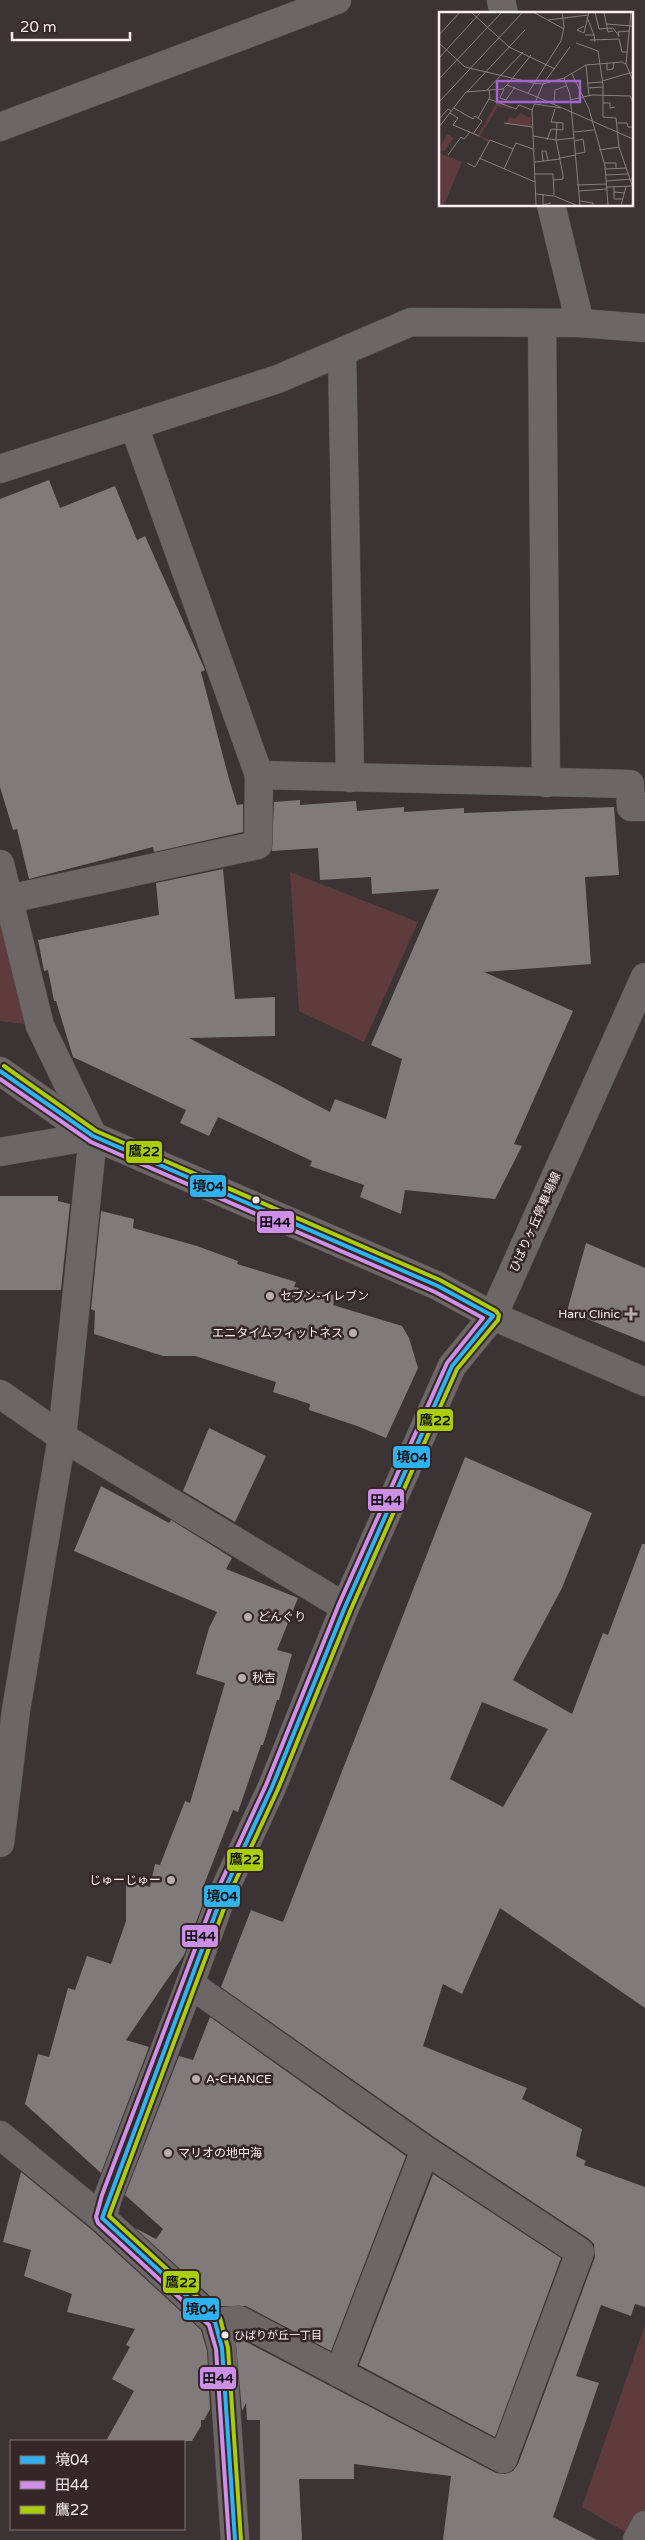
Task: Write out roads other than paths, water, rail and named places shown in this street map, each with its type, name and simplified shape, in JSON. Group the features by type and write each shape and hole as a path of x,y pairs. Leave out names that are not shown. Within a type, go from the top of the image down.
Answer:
{"street":[{"path":"0,127 337,0"},
{"path":"551,206 580,323"},
{"path":"0,469 278,379 411,322 580,323 645,328"},
{"path":"542,323 546,783"},
{"path":"342,352 350,778"},
{"path":"9,899 258,845 259,775 134,426"},
{"path":"259,775 630,784 631,807 645,806"},
{"path":"0,864 40,1026 93,1136 62,1437 16,1710 0,1843"},
{"name":"ひばりヶ丘停車場線","path":"102,2218 108,2197 223,1893 272,1787 345,1607 452,1366 493,1316 645,977"},
{"path":"0,1071 93,1136 438,1286 493,1316 645,1382"},
{"path":"0,1152 93,1136"},
{"path":"0,1394 62,1437 345,1607"},
{"path":"190,1984 425,2150 580,2252 503,2459 239,2320 215,2322"},
{"path":"0,2135 102,2218 215,2322 222,2348 235,2540"},
{"path":"339,2373 425,2150"},
{"path":"637,2540 645,2525"}],"place":[{"name":"セブン-イレブン","path":"270,1296"},
{"name":"Haru Clinic","path":"631,1314"},
{"name":"エニタイムフィットネス","path":"353,1333"},
{"name":"どんぐり","path":"248,1617"},
{"name":"秋吉","path":"242,1678"},
{"name":"じゅーじゅー","path":"171,1880"},
{"name":"A-CHANCE","path":"196,2079"},
{"name":"マリオの地中海","path":"168,2153"},
{"name":"ひばりが丘一丁目","path":"225,2335"}]}
